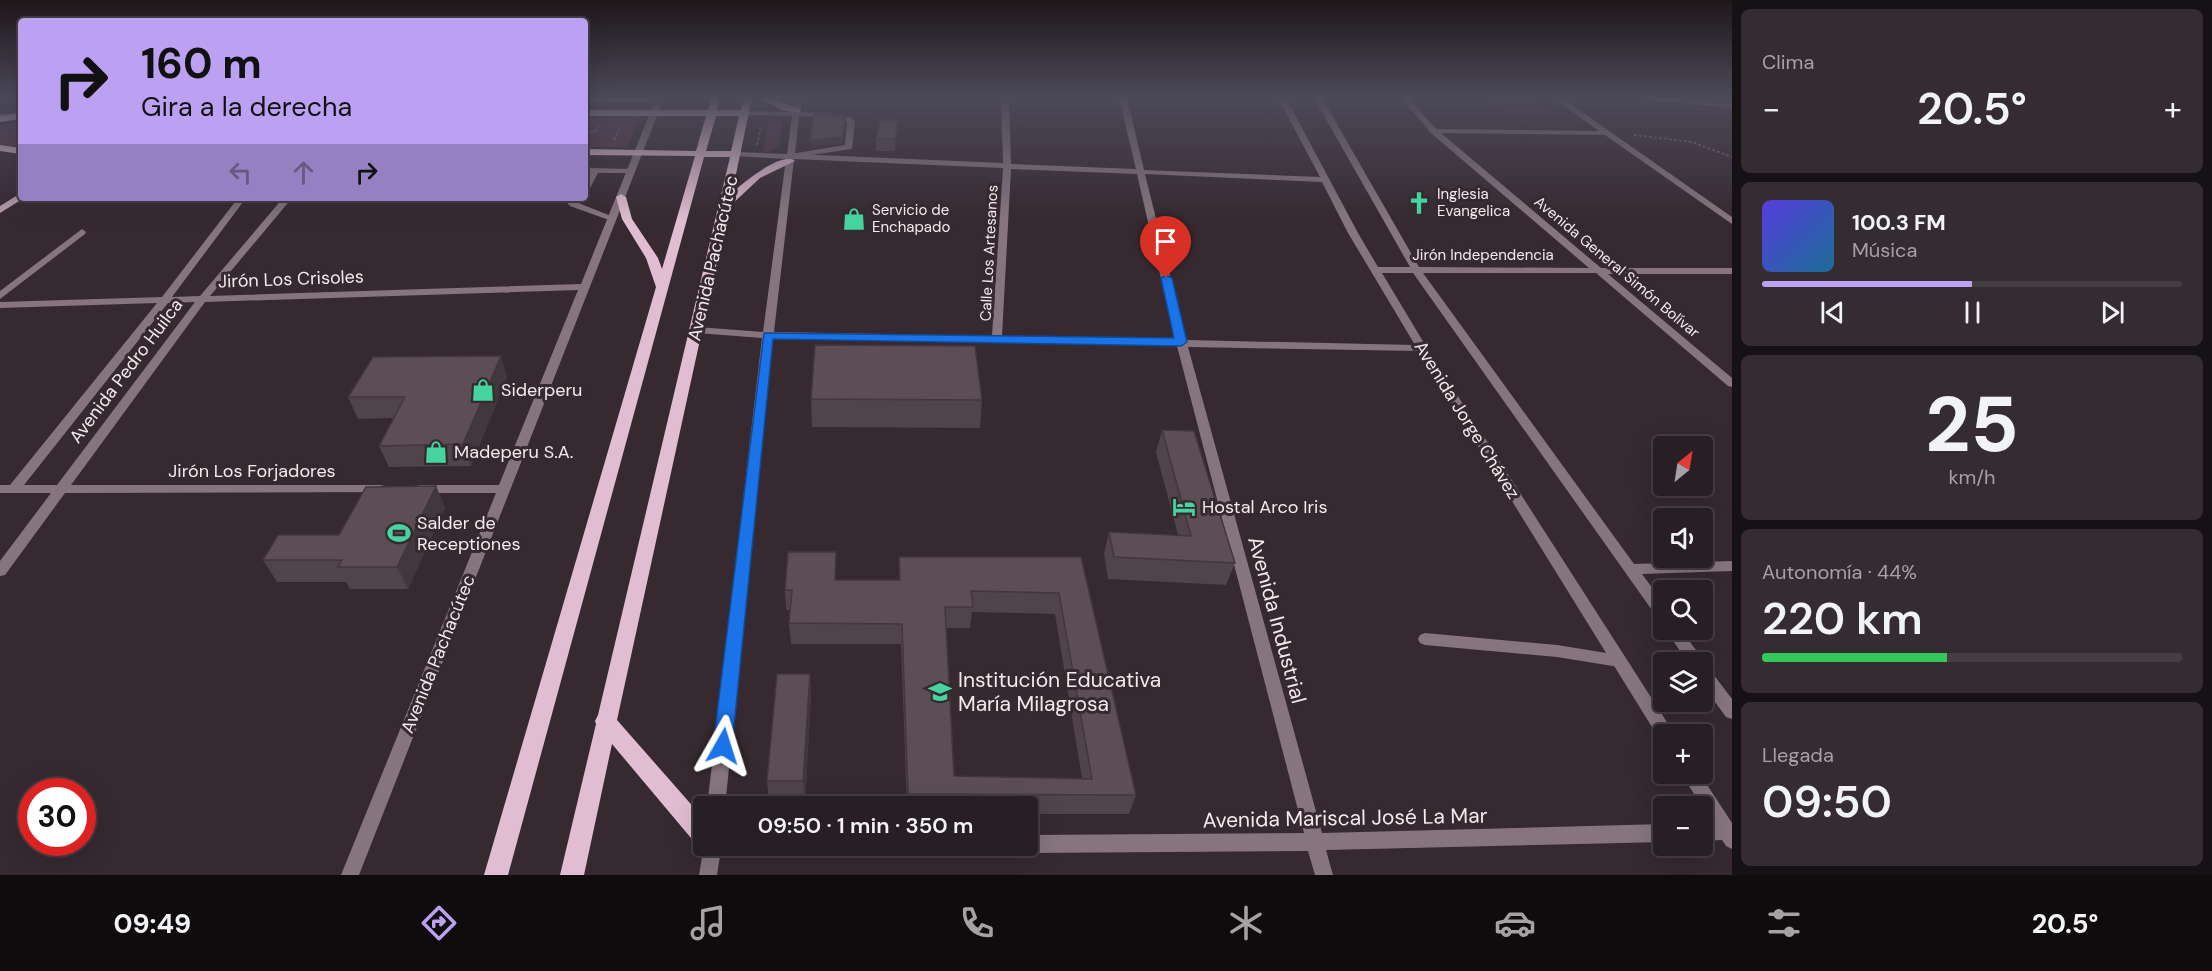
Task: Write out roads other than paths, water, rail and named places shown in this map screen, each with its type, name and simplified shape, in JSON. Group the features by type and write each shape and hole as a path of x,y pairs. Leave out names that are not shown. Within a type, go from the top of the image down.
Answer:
{"main road":[{"name":"Avenida Pachacútec","path":"496,875 705,139"},
{"name":"Avenida Pachacútec","path":"572,875 605,721 740,139"},
{"path":"0,150 18,151"},
{"path":"588,152 737,154"},
{"path":"726,204 756,176 790,158"},
{"path":"621,197 627,219 652,258 663,289"},
{"path":"605,721 693,823"}],"street":[{"name":"Avenida Pachacútec","path":"350,875 643,139"},
{"path":"717,796 768,335 793,139"},
{"path":"790,158 827,147 849,147 849,139"},
{"name":"Calle Los Artesanos","path":"997,338 1007,166 1006,139"},
{"name":"Avenida Industrial","path":"1133,139 1181,342 1324,875"},
{"name":"Avenida Jorge Chávez","path":"1303,139 1353,233 1422,348 1659,724"},
{"path":"1341,139 1416,270 1653,601"},
{"name":"Avenida General Simón Bolívar","path":"1443,139 1732,384"},
{"path":"1614,139 1732,221"},
{"path":"737,154 1325,180"},
{"path":"588,168 631,171"},
{"path":"588,169 594,173 588,184"},
{"path":"0,210 18,198"},
{"path":"7,489 164,301 240,201"},
{"name":"Avenida Pedro Huilca","path":"0,571 203,298 285,201"},
{"path":"575,201 612,218"},
{"path":"0,296 82,232"},
{"name":"Jirón Independencia","path":"1377,270 1732,272"},
{"name":"Jirón Los Crisoles","path":"0,305 583,288"},
{"path":"696,330 768,335 1422,348"},
{"name":"Jirón Los Forjadores","path":"7,489 504,489"},
{"path":"1630,569 1732,566"},
{"path":"1425,639 1557,651 1619,660"},
{"path":"1713,686 1732,712"},
{"path":"1697,784 1730,834"},
{"path":"1713,832 1730,834"},
{"name":"Avenida Mariscal José La Mar","path":"1038,844 1315,842 1653,833"},
{"path":"708,875 711,856"}],"place":[{"name":"Inglesia Evangelica","path":"1419,203"},
{"name":"Servicio de Enchapado","path":"854,219"},
{"name":"Siderperu","path":"483,390"},
{"name":"Madeperu S.A.","path":"436,452"},
{"name":"Hostal Arco Iris","path":"1184,507"},
{"name":"Salder de Receptiones","path":"399,533"},
{"name":"Institución Educativa María Milagrosa","path":"940,692"}]}
